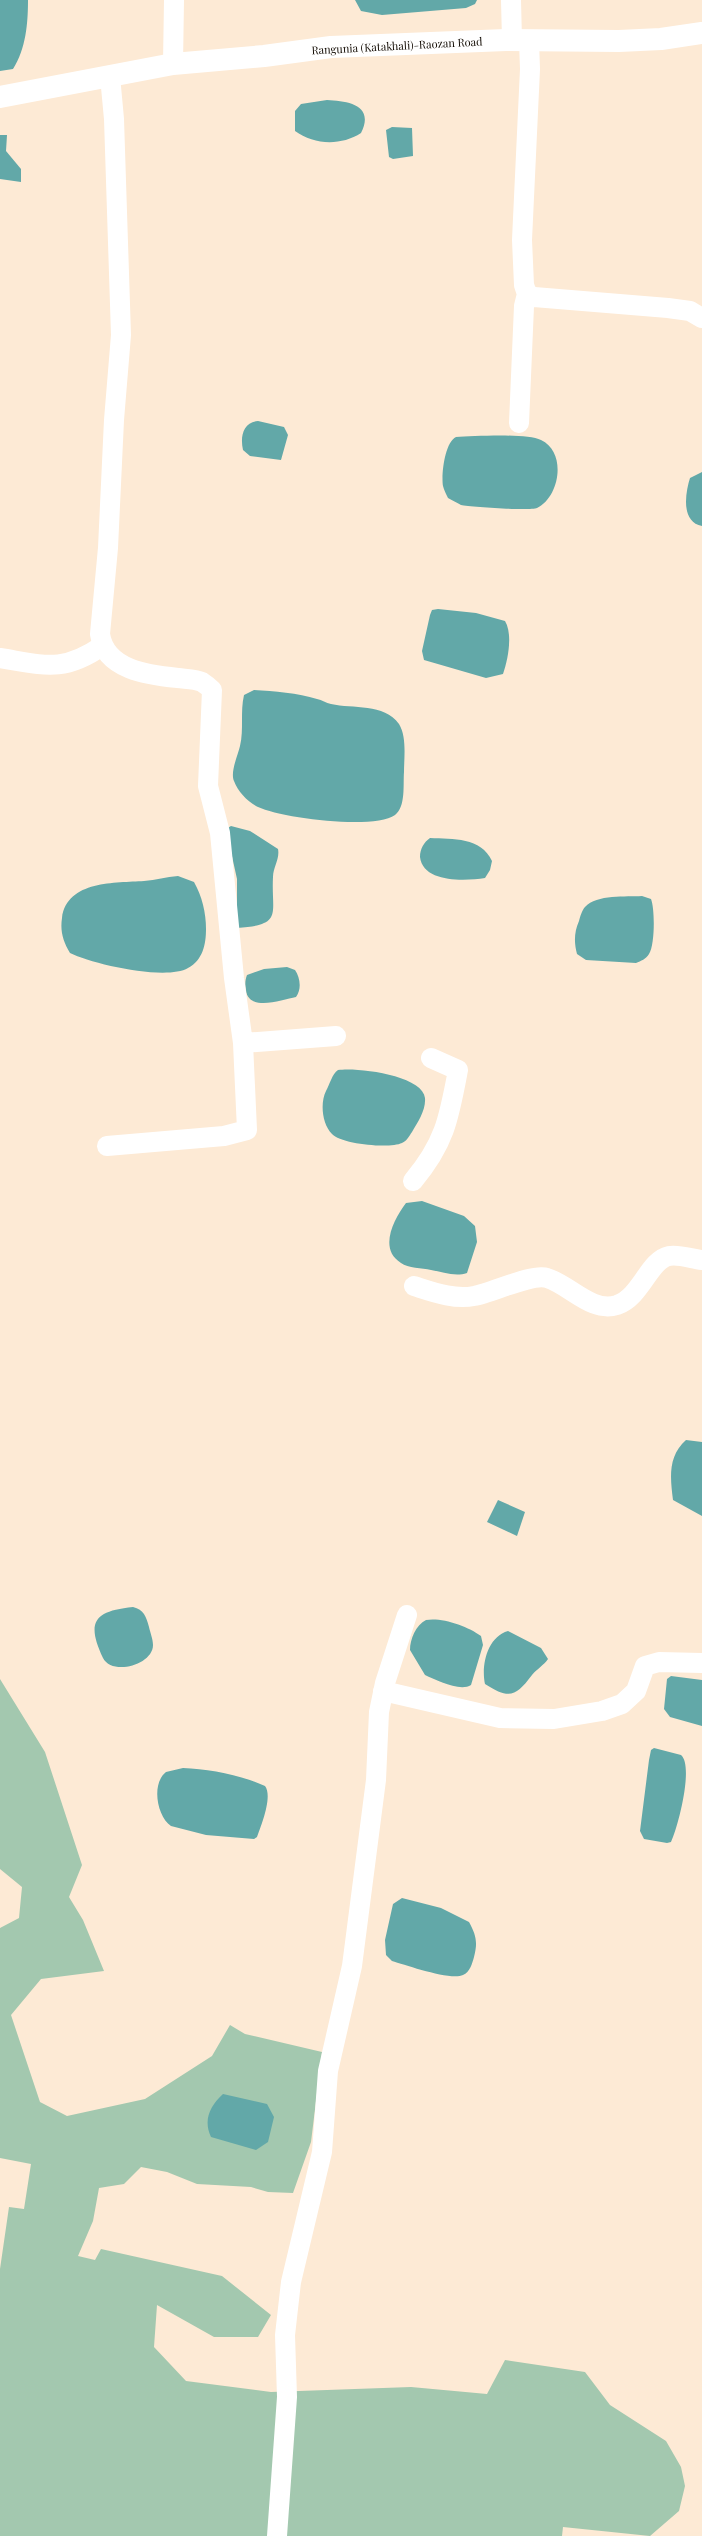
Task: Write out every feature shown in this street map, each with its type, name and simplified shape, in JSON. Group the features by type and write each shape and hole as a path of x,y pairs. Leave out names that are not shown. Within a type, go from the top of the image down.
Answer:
{"main road":[{"name":"Rangunia (Katakhali)-Raozan Road","path":"0,97 174,64 264,56 331,47 520,40 619,42 661,39 702,33"}],"street":[{"path":"174,0 174,64"},
{"path":"511,0 520,40 530,69 522,240 524,286 527,294 524,306 519,423"},
{"path":"106,1146 224,1136 247,1130 243,1043 220,833 208,786 212,690 201,681 134,671 120,664 108,655 102,646 100,627 108,548 114,420 121,335 114,119 110,76"},
{"path":"527,294 534,297 690,311 702,318"},
{"path":"0,658 59,666 85,658 102,646"},
{"path":"243,1043 336,1036"},
{"path":"413,1181 431,1160 448,1120 458,1070 431,1058"},
{"path":"414,1286 442,1295 472,1297 535,1278 547,1278 596,1304 606,1306 626,1301 635,1293 659,1261 665,1257 679,1256 702,1260"},
{"path":"277,2536 287,2397 285,2335 291,2282 322,2152 328,2072 352,1966 376,1780 379,1712 383,1691 407,1616"},
{"path":"383,1691 500,1718 554,1719 602,1711 622,1704 636,1691 645,1666 659,1662 702,1664"}],"green space":[{"path":"0,1679 45,1752 82,1865 69,1897 83,1920 104,1971 41,1979 11,2015 40,2102 67,2116 145,2099 212,2056 230,2025 245,2034 322,2052 311,2142 293,2193 268,2192 251,2187 197,2184 167,2172 141,2167 124,2184 99,2188 93,2221 78,2256 95,2260 101,2249 222,2276 271,2315 258,2337 214,2337 157,2305 154,2347 186,2381 271,2392 411,2387 487,2394 505,2360 585,2372 610,2405 666,2441 681,2467 685,2486 679,2511 650,2536 563,2527 562,2536 0,2536 0,2269 9,2207 24,2209 31,2164 0,2158 0,1928 19,1918 22,1887 0,1869"}],"water":[{"path":"0,0 28,0 27,27 21,53 13,69 0,71"},
{"path":"355,0 477,0 475,4 466,8 382,15 361,11"},
{"path":"327,100 351,103 357,106 365,116 361,133 345,140 328,142 302,136 295,131 295,111 301,104"},
{"path":"392,127 412,128 413,156 393,159 389,157 386,130"},
{"path":"0,135 7,135 6,151 21,169 21,182 0,179"},
{"path":"258,421 284,427 288,435 281,460 250,456 243,450 242,435 246,427 253,422"},
{"path":"524,436 541,440 549,446 555,454 557,464 555,485 551,494 545,502 537,508 532,509 467,506 461,505 448,498 443,486 443,467 449,445 456,437"},
{"path":"702,472 702,526 695,523 691,519 686,506 686,499 690,478"},
{"path":"438,609 476,613 505,621 509,633 509,647 507,662 503,674 486,678 424,660 422,651 430,615 432,610"},
{"path":"254,690 294,694 319,699 331,704 368,708 393,717 402,729 404,748 403,795 399,811 395,815 384,819 368,822 327,821 270,811 258,807 247,799 236,785 233,773 241,740 244,695"},
{"path":"231,826 250,831 278,849 278,856 273,873 272,915 269,920 262,924 237,928 237,879 226,829"},
{"path":"430,838 457,839 474,843 481,847 492,861 490,870 485,878 456,880 437,876 429,872 423,865 420,857 423,846"},
{"path":"178,876 194,882 204,911 206,929 203,951 193,965 178,972 147,972 111,966 70,953 63,936 61,923 66,906 73,896 94,886 120,882 148,881"},
{"path":"642,896 651,899 654,927 651,949 649,954 642,961 636,963 586,960 577,954 575,946 575,933 581,914 585,907 590,903 604,898"},
{"path":"287,967 295,970 298,976 300,987 296,997 275,1002 259,1003 248,997 245,984 247,975 264,969"},
{"path":"347,1069 373,1071 388,1074 401,1078 421,1090 425,1098 423,1111 419,1120 405,1141 396,1145 387,1146 355,1143 337,1138 332,1134 324,1119 323,1101 331,1079 338,1070"},
{"path":"422,1201 464,1216 475,1226 477,1242 467,1273 454,1274 411,1267 404,1265 394,1257 390,1250 389,1242 390,1234 397,1217 406,1203"},
{"path":"686,1440 702,1442 702,1516 673,1500 671,1475 673,1460 680,1446"},
{"path":"498,1500 525,1512 517,1536 487,1522"},
{"path":"133,1607 140,1610 147,1620 153,1643 151,1652 140,1663 123,1667 115,1666 108,1663 103,1658 98,1646 95,1635 97,1620 102,1615 109,1612"},
{"path":"432,1619 454,1623 476,1632 481,1636 483,1645 471,1685 466,1687 455,1686 425,1675 410,1650 414,1633 419,1625 426,1620"},
{"path":"508,1631 541,1648 548,1659 521,1688 507,1694 485,1684 484,1669 490,1646 501,1634"},
{"path":"671,1676 702,1680 702,1726 670,1717 664,1709 667,1679"},
{"path":"654,1748 681,1755 685,1761 686,1771 684,1797 681,1811 671,1842 667,1843 644,1839 640,1831 649,1760 651,1750"},
{"path":"183,1768 225,1773 265,1786 268,1797 267,1804 257,1837 254,1839 206,1835 171,1826 162,1815 159,1808 157,1792 158,1784 161,1777 166,1772"},
{"path":"402,1898 441,1908 469,1922 475,1935 476,1947 469,1970 465,1974 449,1976 428,1972 392,1961 386,1955 385,1940 393,1904"},
{"path":"223,2094 267,2104 274,2117 268,2142 256,2150 211,2137 208,2125 209,2114 211,2108"}]}
